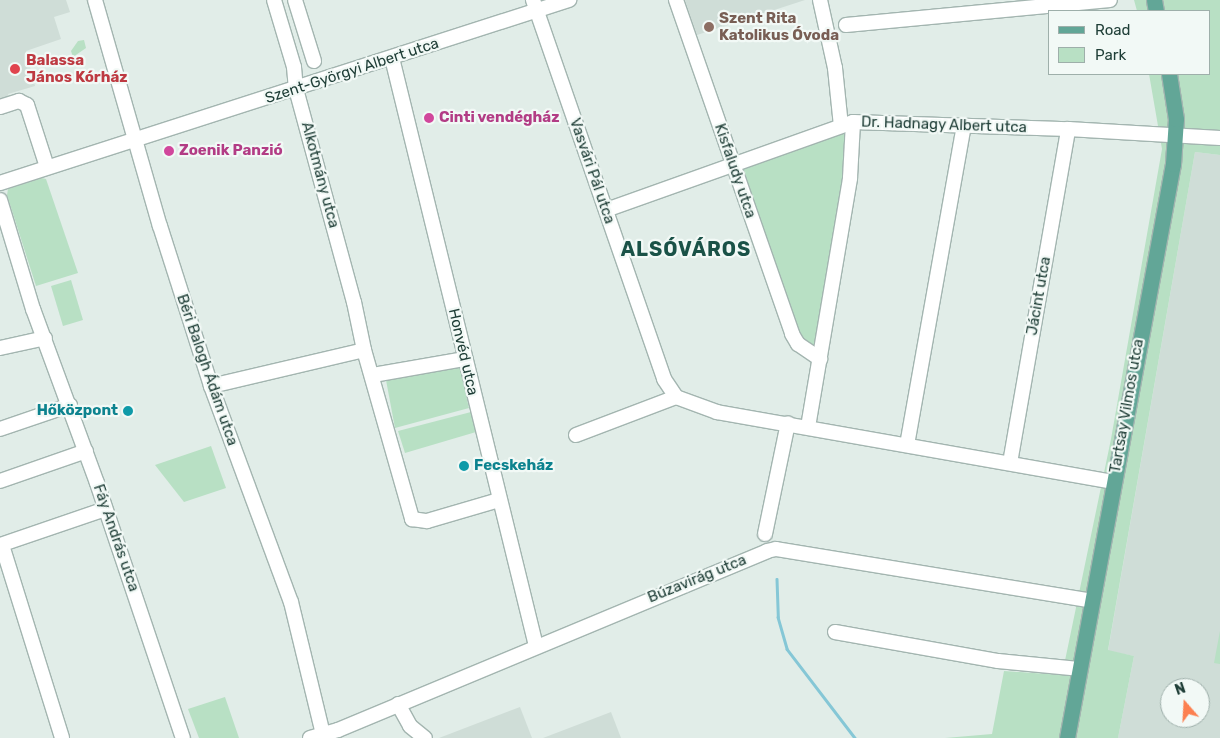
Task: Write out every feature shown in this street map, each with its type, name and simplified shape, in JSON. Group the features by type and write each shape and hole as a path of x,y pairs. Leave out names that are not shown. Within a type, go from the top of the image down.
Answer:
{"main road":[{"name":"Tartsay Vilmos utca","path":"1067,738 1177,135 1169,75"}],"street":[{"name":"Béri Balogh Ádám utca","path":"94,0 134,139 211,386 291,602 319,736"},
{"name":"Alkotmány utca","path":"274,0 294,67 296,89 354,302 364,350 373,375"},
{"path":"296,0 314,61"},
{"name":"Szent-Györgyi Albert utca","path":"0,183 392,58 535,5 569,0"},
{"name":"Kisfaludy utca","path":"676,0 792,334 798,344 820,358"},
{"path":"808,427 850,178 847,124 820,0"},
{"path":"846,26 1110,0"},
{"name":"Vasvári Pál utca","path":"535,5 664,379 676,397"},
{"name":"Honvéd utca","path":"392,58 464,359 536,646"},
{"path":"0,107 19,101 27,105 47,167"},
{"name":"Dr. Hadnagy Albert utca","path":"606,210 847,124 1068,128 1220,138"},
{"path":"907,445 964,126"},
{"name":"Jácint utca","path":"1010,463 1068,128"},
{"name":"Fáy András utca","path":"0,200 45,338 86,451 183,738"},
{"path":"0,348 45,338"},
{"path":"211,386 364,350"},
{"path":"464,359 373,375 412,519 427,522 499,500"},
{"path":"576,435 676,397 718,412 1113,482"},
{"path":"0,429 70,405"},
{"path":"765,534 788,423"},
{"path":"0,481 86,451"},
{"path":"62,738 1,545 105,509"},
{"name":"Búzavirág utca","path":"319,736 776,549 1092,601"},
{"path":"835,632 998,661 1079,669"},
{"path":"398,704 410,726 425,738"}],"shaded area":[{"name":"Balassa János Kórház","path":"0,0 66,0 70,12 54,17 61,39 26,51 35,86 8,94 9,100 0,103"},
{"name":"Szent Rita Katolikus Óvoda","path":"685,0 805,0 697,35"},
{"path":"1195,152 1220,155 1220,738 1118,738 1134,656 1108,651"},
{"path":"520,707 532,738 439,738"},
{"path":"611,712 621,738 543,738"}],"green space":[{"path":"1134,0 1220,0 1220,155 1195,152 1108,650 1134,656 1118,738 945,738 992,734 1004,671 1062,675 1111,439 1162,149 1149,75 1210,75 1210,10 1137,10"},
{"path":"84,40 86,48 73,57 71,51 78,41"},
{"path":"845,130 847,159 818,354 799,339 742,170"},
{"path":"42,178 46,179 78,273 36,286 7,195 8,189"},
{"path":"71,280 83,320 63,326 51,286"},
{"path":"459,365 469,408 395,428 386,380"},
{"path":"471,412 476,432 405,453 398,431"},
{"path":"211,446 226,488 184,502 155,465"},
{"path":"1220,631 1220,664 1214,663"},
{"path":"225,697 239,738 199,738 188,709"}],"waterway":[{"path":"777,579 778,617 787,649 855,738"}],"place":[{"name":"Szent Rita Katolikus Óvoda","path":"709,27"},
{"name":"Balassa János Kórház","path":"15,69"},
{"name":"Cinti vendégház","path":"429,118"},
{"name":"Zoenik Panzió","path":"169,151"},
{"name":"Hőközpont","path":"128,411"},
{"name":"Fecskeház","path":"464,466"}],"district":[{"name":"ALSÓVÁROS","path":"686,249"}]}
